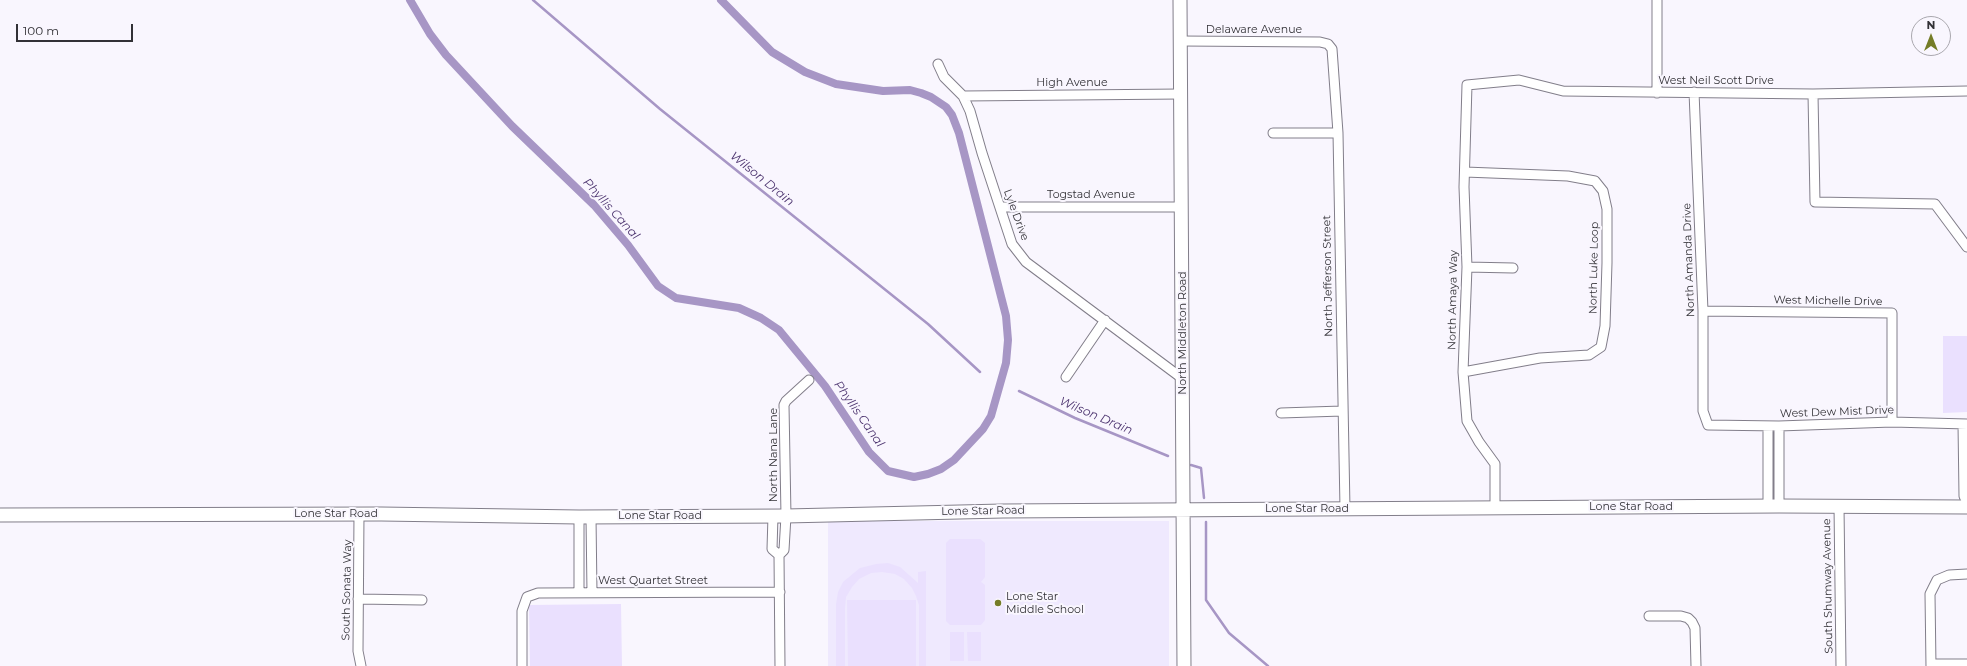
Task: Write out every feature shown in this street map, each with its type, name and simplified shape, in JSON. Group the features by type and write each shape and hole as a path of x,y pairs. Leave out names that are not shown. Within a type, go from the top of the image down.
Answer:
{"main road":[{"name":"North Middleton Road","path":"1180,0 1184,666"},
{"name":"Lone Star Road","path":"0,515 359,514 585,517 779,516 995,511 1496,507 1967,507"}],"street":[{"path":"1657,0 1657,93"},
{"name":"Delaware Avenue","path":"1181,41 1320,42 1328,44"},
{"name":"North Jefferson Street","path":"1328,44 1332,49 1335,71 1338,133 1345,509"},
{"name":"Lyle Drive","path":"938,64 944,77 963,96 970,111 982,153 1012,244 1026,262 1183,379"},
{"name":"West Neil Scott Drive","path":"1467,85 1519,80 1563,91 1657,93 1694,92 1813,94 1967,91"},
{"name":"North Amaya Way","path":"1467,85 1465,172 1467,267 1464,372 1468,421 1479,442 1495,464 1496,507"},
{"name":"North Amanda Drive","path":"1694,92 1703,311 1703,411 1708,425"},
{"name":"High Avenue","path":"963,96 1181,94"},
{"path":"1813,94 1815,202 1935,204 1967,247"},
{"path":"1273,133 1338,133"},
{"name":"North Luke Loop","path":"1464,372 1540,358 1589,355 1601,347 1605,326 1607,263 1607,209 1603,191 1595,181 1568,176 1465,172"},
{"name":"Togstad Avenue","path":"1000,207 1182,207"},
{"path":"1467,267 1513,268"},
{"name":"West Michelle Drive","path":"1703,311 1892,313 1892,422"},
{"path":"1066,377 1105,320"},
{"name":"North Nana Lane","path":"779,516 784,405 786,401 809,380"},
{"path":"1281,413 1342,411"},
{"name":"West Dew Mist Drive","path":"1708,425 1780,426 1892,422 1965,424"},
{"path":"1965,424 1964,496 1967,503"},
{"path":"1768,426 1774,506"},
{"path":"1774,506 1780,426"},
{"name":"South Shumway Avenue","path":"1839,506 1841,666"},
{"name":"South Sonata Way","path":"359,514 358,651 361,666"},
{"path":"779,516 772,549 779,555"},
{"path":"779,516 784,550 779,555 780,666"},
{"path":"585,517 592,593"},
{"path":"579,593 585,517"},
{"path":"1967,574 1949,574 1937,580 1930,594 1931,665 1967,664"},
{"name":"West Quartet Street","path":"522,666 522,611 527,597 538,593 780,592"},
{"path":"358,599 422,600"},
{"path":"1649,616 1681,616 1688,618 1695,628 1696,666"}],"shaded area":[{"path":"1943,336 1967,336 1967,412 1943,413"},
{"name":"Lone Star Middle School","path":"828,521 1169,521 1169,666 828,666"},
{"path":"950,539 980,539 985,543 985,577 981,582 985,585 985,620 981,625 950,625 946,621 946,543"},
{"path":"888,563 900,567 918,583 918,572 926,571 926,666 919,666 919,605 916,596 912,588 904,579 895,574 882,572 871,573 859,579 846,597 845,666 836,666 836,604 838,592 843,582 860,568"},
{"path":"847,600 916,600 916,666 848,666"},
{"path":"621,604 622,666 530,666 529,605"},
{"path":"950,632 964,632 964,661 950,661"},
{"path":"967,632 981,632 981,661 968,661"}],"waterway":[{"name":"Phyllis Canal","path":"410,0 430,34 446,55 512,126 594,205 628,245 658,286 676,298 739,308 761,318 779,330 825,386 869,452 888,471 914,477 941,469 954,460 983,429 991,416 1006,363 1008,340 1006,316 959,133 952,115 946,107 931,97 921,93 910,90 883,91 836,84 805,72 772,52 721,0"},
{"name":"Wilson Drain","path":"533,0 660,109 928,324 980,372"},
{"name":"Wilson Drain","path":"1019,391 1075,418 1168,456"},
{"name":"Wilson Drain","path":"1191,465 1201,468 1204,498"},
{"name":"Wilson Drain","path":"1206,522 1206,600 1229,633 1268,666"}],"place":[{"name":"Lone Star Middle School","path":"998,603"}]}
